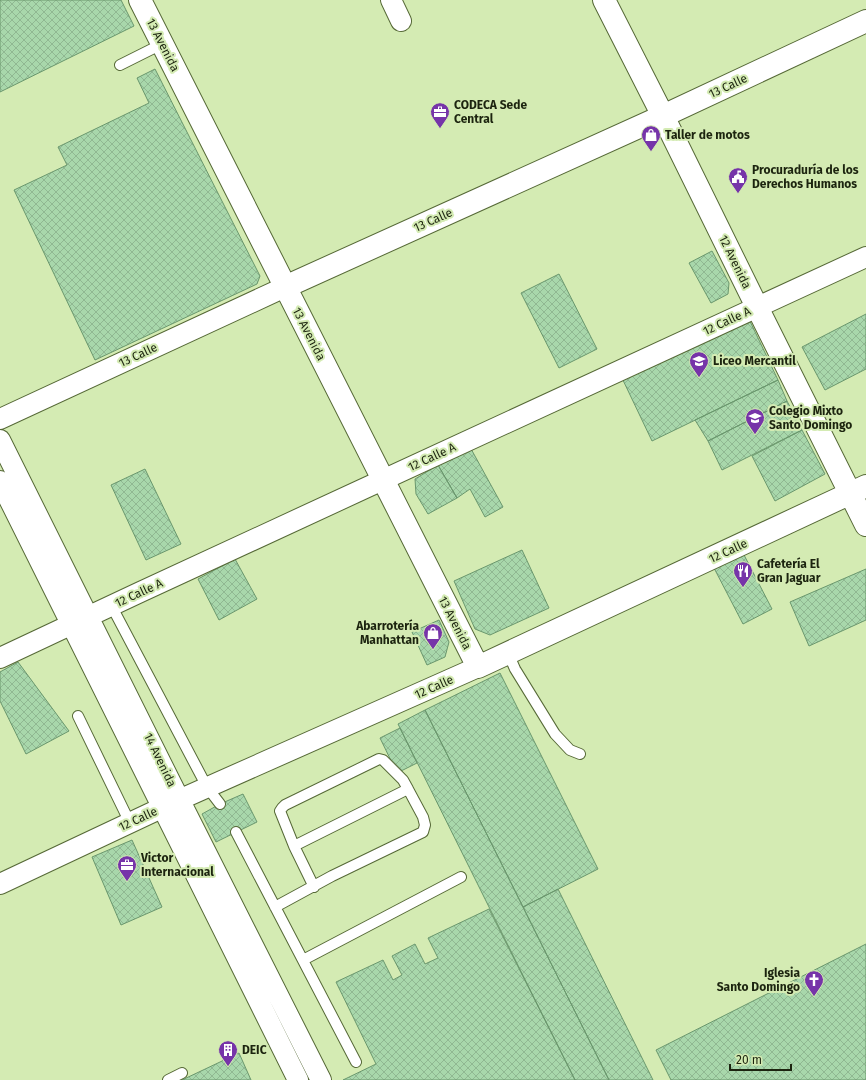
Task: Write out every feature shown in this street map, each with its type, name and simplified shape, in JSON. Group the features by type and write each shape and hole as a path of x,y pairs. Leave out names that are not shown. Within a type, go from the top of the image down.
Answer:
{"street":[{"name":"13 Avenida","path":"140,0 478,667"},
{"path":"391,0 401,21"},
{"name":"12 Avenida","path":"604,0 663,116 756,307 858,490 866,525"},
{"name":"13 Calle","path":"0,419 285,287 663,116 866,21"},
{"name":"12 Calle A","path":"0,658 111,605 866,257"},
{"name":"14 Avenida","path":"0,440 80,620 171,804 298,1080"},
{"name":"14 Avenida","path":"0,481 80,620"},
{"name":"12 Calle","path":"0,884 207,787 478,667 858,490"},
{"name":"14 Avenida","path":"171,804 321,1080"}],"lane":[{"path":"120,65 162,44"},
{"path":"111,605 207,787 220,804"},
{"path":"508,653 515,669 555,734 570,750 580,754"},
{"path":"78,716 130,823"},
{"path":"275,907 423,832 425,825 423,817 403,780 382,760 379,759 284,805 282,808 280,812 294,846 314,886"},
{"path":"294,846 408,789"},
{"path":"236,832 356,1062"},
{"path":"303,960 461,878"},
{"path":"168,1080 182,1073"}],"building":[{"path":"0,0 121,0 134,26 0,92"},
{"path":"155,69 260,276 257,284 95,360 14,190 67,165 58,147 149,103 137,78"},
{"path":"712,251 729,283 728,294 711,303 689,263"},
{"path":"559,274 597,349 559,368 521,293"},
{"path":"866,314 866,369 825,390 802,347"},
{"name":"Liceo Mercantil","path":"747,315 778,380 652,441 621,376"},
{"path":"778,380 787,401 708,441 695,420"},
{"name":"Colegio Mixto Santo Domingo","path":"787,401 802,430 722,470 708,441"},
{"path":"802,430 825,474 775,501 752,456"},
{"path":"470,447 503,507 485,517 470,489 457,498 438,465"},
{"path":"438,465 457,498 428,514 416,494 415,479"},
{"path":"145,469 181,544 146,560 111,485"},
{"path":"522,550 549,608 490,635 475,629 454,581"},
{"name":"Cafetería El Gran Jaguar","path":"743,553 772,609 743,624 714,568"},
{"path":"235,559 257,599 219,620 198,579"},
{"path":"866,569 866,620 809,646 790,602"},
{"name":"Abarrotería Manhattan","path":"439,620 449,642 445,657 427,665 412,632"},
{"path":"18,662 69,731 26,754 0,701 0,672"},
{"path":"500,673 598,869 523,907 425,710"},
{"path":"425,710 609,1080 575,1080 398,724"},
{"path":"400,728 417,763 397,773 380,738"},
{"path":"243,794 257,822 216,842 202,814"},
{"name":"Victor Internacional","path":"132,840 162,907 121,925 92,857"},
{"path":"558,889 653,1080 609,1080 523,907"},
{"path":"489,909 575,1080 343,1080 376,1064 336,982 383,960 393,980 402,975 392,956 415,944 425,964 438,958 428,938"},
{"name":"Iglesia Santo Domingo","path":"866,944 866,1080 671,1080 656,1050"},
{"name":"DEIC","path":"239,1053 251,1080 182,1080"}],"place":[{"name":"CODECA Sede Central","path":"440,129"},
{"name":"Taller de motos","path":"651,152"},
{"name":"Procuraduría de los Derechos Humanos","path":"738,194"},
{"name":"Liceo Mercantil","path":"699,378"},
{"name":"Colegio Mixto Santo Domingo","path":"755,435"},
{"name":"Cafetería El Gran Jaguar","path":"743,588"},
{"name":"Abarrotería Manhattan","path":"433,650"},
{"name":"Victor Internacional","path":"127,882"},
{"name":"Iglesia Santo Domingo","path":"814,997"},
{"name":"DEIC","path":"228,1067"}]}
